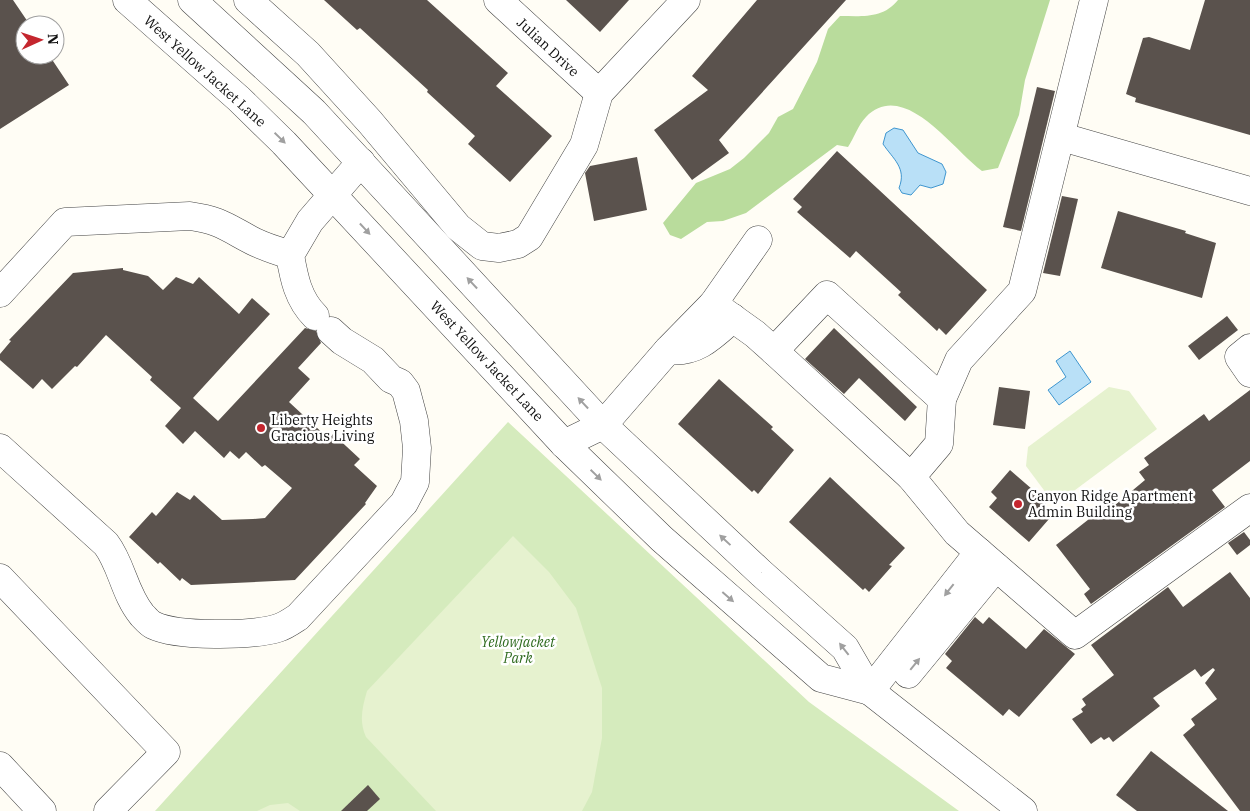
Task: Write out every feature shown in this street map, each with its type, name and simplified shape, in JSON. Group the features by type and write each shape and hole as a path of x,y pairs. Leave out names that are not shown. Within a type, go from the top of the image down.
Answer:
{"street":[{"name":"West Yellow Jacket Lane","path":"126,0 239,99 284,142 564,444 662,539 821,678 877,696"},
{"name":"West Yellow Jacket Lane","path":"192,0 314,112 603,424 761,573 845,648 877,696 1023,811"},
{"path":"248,0 308,54 370,122 458,227 482,246 499,248 518,244 529,237 584,145 599,93 686,0"},
{"name":"Julian Drive","path":"498,0 599,93"},
{"path":"911,478 939,444 942,399 959,360 1022,291 1062,137 1094,0"},
{"path":"1062,137 1250,191"},
{"path":"0,448 106,544 114,555 131,600 151,624 170,631 208,633 279,628 298,617 404,503 415,482 417,448 414,421 406,391 400,383 390,379 373,360 342,341 306,307 296,285 290,255 310,220 361,162"},
{"path":"0,293 65,222 190,216 204,218 234,229 249,240 290,255"},
{"path":"564,444 603,424 668,350 678,352 692,349 710,338 758,240"},
{"path":"774,351 827,294 942,399"},
{"path":"723,311 774,351 911,478 957,533 1076,635 1250,508"},
{"path":"1250,348 1239,357 1250,373"},
{"path":"877,696 988,559"},
{"path":"0,578 166,752 108,811"},
{"path":"0,766 42,811"}],"green space":[{"path":"898,0 1050,0 1025,80 1019,115 998,168 982,171 943,134 912,111 896,106 881,107 863,120 848,147 837,145 746,213 723,221 707,222 681,239 670,235 663,223 696,183 730,169 769,133 778,117 793,109 817,62 828,29 840,16 872,15 886,11"},
{"path":"1109,387 1129,391 1157,429 1055,505 1026,466 1028,447"},
{"name":"Yellowjacket Park","path":"508,422 809,702 959,811 155,811"},
{"path":"513,536 549,572 576,608 602,688 602,738 592,792 582,811 436,811 366,737 362,720 365,697 367,691"},
{"path":"288,803 300,811 257,811 270,805"}],"water":[{"path":"894,128 903,130 918,153 942,164 946,172 943,184 931,188 920,185 911,195 902,193 899,188 901,181 900,169 883,144 886,133"},
{"path":"1070,351 1091,382 1059,405 1048,390 1066,377 1056,361"}],"building":[{"path":"0,0 13,0 23,15 15,15 15,65 56,65 69,85 0,129"},
{"path":"324,0 427,0 508,73 496,86 552,136 510,182 468,144 475,136 427,92 428,90 360,28 357,30"},
{"path":"566,0 629,0 600,32"},
{"path":"757,0 846,0 719,140 729,153 692,180 654,130 708,90 692,76"},
{"path":"1205,0 1250,0 1250,135 1135,102 1136,98 1126,94 1143,38 1149,37 1190,50"},
{"path":"1037,87 1055,91 1021,231 1003,227"},
{"path":"837,151 987,290 946,335 939,328 937,331 898,295 901,292 856,251 850,258 797,212 802,207 793,199"},
{"path":"637,157 647,210 594,221 585,173 590,166"},
{"path":"1062,196 1078,199 1060,276 1043,273"},
{"path":"1118,211 1186,231 1185,233 1216,243 1202,298 1101,268"},
{"name":"Liberty Heights Gracious Living","path":"123,268 123,270 148,276 163,290 176,277 193,284 199,277 239,314 252,298 270,314 193,398 218,421 305,328 316,331 321,343 298,368 310,379 289,402 329,439 333,434 360,459 354,465 377,486 366,504 295,580 191,585 182,578 180,581 160,562 158,564 129,537 152,512 156,516 177,492 190,500 194,495 222,520 253,519 265,518 292,488 265,465 262,467 246,452 239,459 230,451 224,458 195,431 183,444 165,426 181,408 150,380 152,377 106,335 77,367 75,366 52,389 42,379 33,389 0,360 0,354 11,341 9,340 73,273"},
{"path":"1227,316 1238,330 1199,360 1188,346"},
{"path":"834,328 917,407 905,421 859,378 844,394 805,359"},
{"path":"719,379 773,427 771,429 794,450 758,494 754,490 752,492 678,424"},
{"path":"999,387 1030,391 1025,429 993,425"},
{"path":"1250,390 1250,461 1212,490 1225,507 1091,604 1084,594 1090,589 1056,545 1112,501 1115,505 1145,480 1139,472 1149,465 1144,458 1204,414 1209,421"},
{"name":"Canyon Ridge Apartment Admin Building","path":"1010,470 1047,502 1039,511 1049,519 1029,542 989,507 997,498 991,492"},
{"path":"830,477 905,548 889,565 892,566 869,592 865,588 863,590 789,522"},
{"path":"1244,532 1250,540 1250,545 1237,555 1228,543"},
{"path":"1230,572 1250,598 1250,811 1240,811 1183,735 1195,725 1191,719 1217,699 1205,683 1215,670 1213,668 1201,677 1195,669 1153,698 1160,706 1113,742 1109,737 1104,740 1101,737 1091,744 1072,719 1083,712 1081,709 1086,705 1082,699 1114,675 1091,645 1168,587 1183,607"},
{"path":"975,617 983,624 989,617 1026,649 1044,629 1075,654 1019,717 1009,709 1003,716 946,668 952,661 945,654"},
{"path":"1151,751 1228,811 1137,811 1116,795"},
{"path":"368,785 380,799 367,811 341,811"}],"place":[{"name":"Liberty Heights Gracious Living","path":"261,428"},
{"name":"Canyon Ridge Apartment Admin Building","path":"1018,504"}]}
